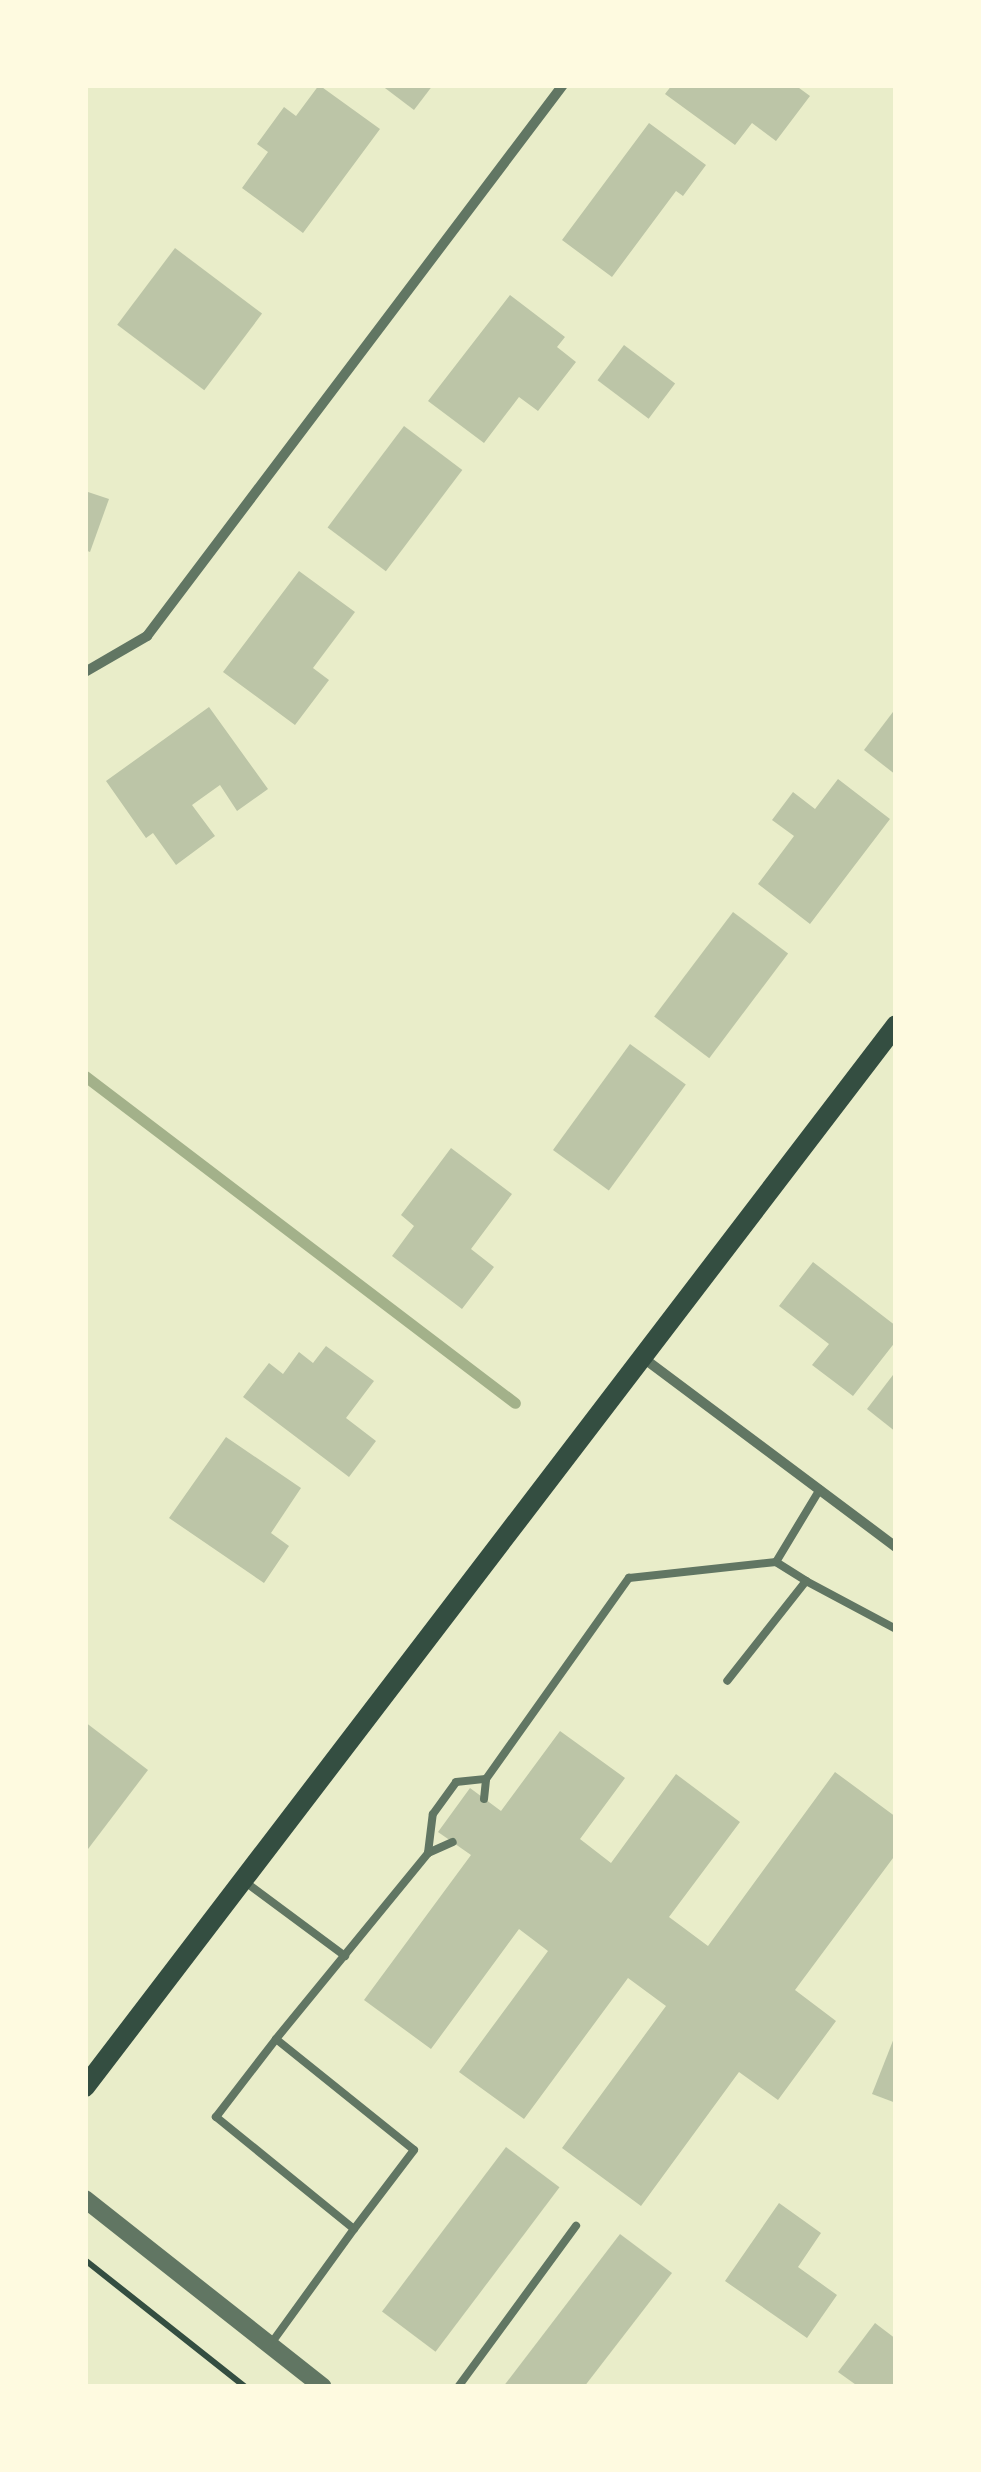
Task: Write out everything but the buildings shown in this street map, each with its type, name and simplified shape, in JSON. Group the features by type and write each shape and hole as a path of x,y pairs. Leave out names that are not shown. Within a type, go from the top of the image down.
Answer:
{"main road":[{"path":"85,2088 646,1360 896,1025"}],"street":[{"path":"85,672 146,636 563,85"},
{"path":"646,1360 896,1547"},
{"path":"85,2199 322,2387"}],"lane":[{"path":"776,1562 820,1489"},
{"path":"484,1798 486,1779 630,1578 776,1562 896,1629"},
{"path":"728,1681 806,1581"},
{"path":"428,1852 433,1814 456,1782 486,1779"},
{"path":"354,2230 216,2117 428,1852 452,1842"},
{"path":"244,1880 345,1956"},
{"path":"270,2344 414,2150 276,2040"},
{"path":"458,2387 576,2226"}],"path":[{"path":"85,2260 245,2387"}],"waterway":[{"path":"85,1076 515,1403"}]}
